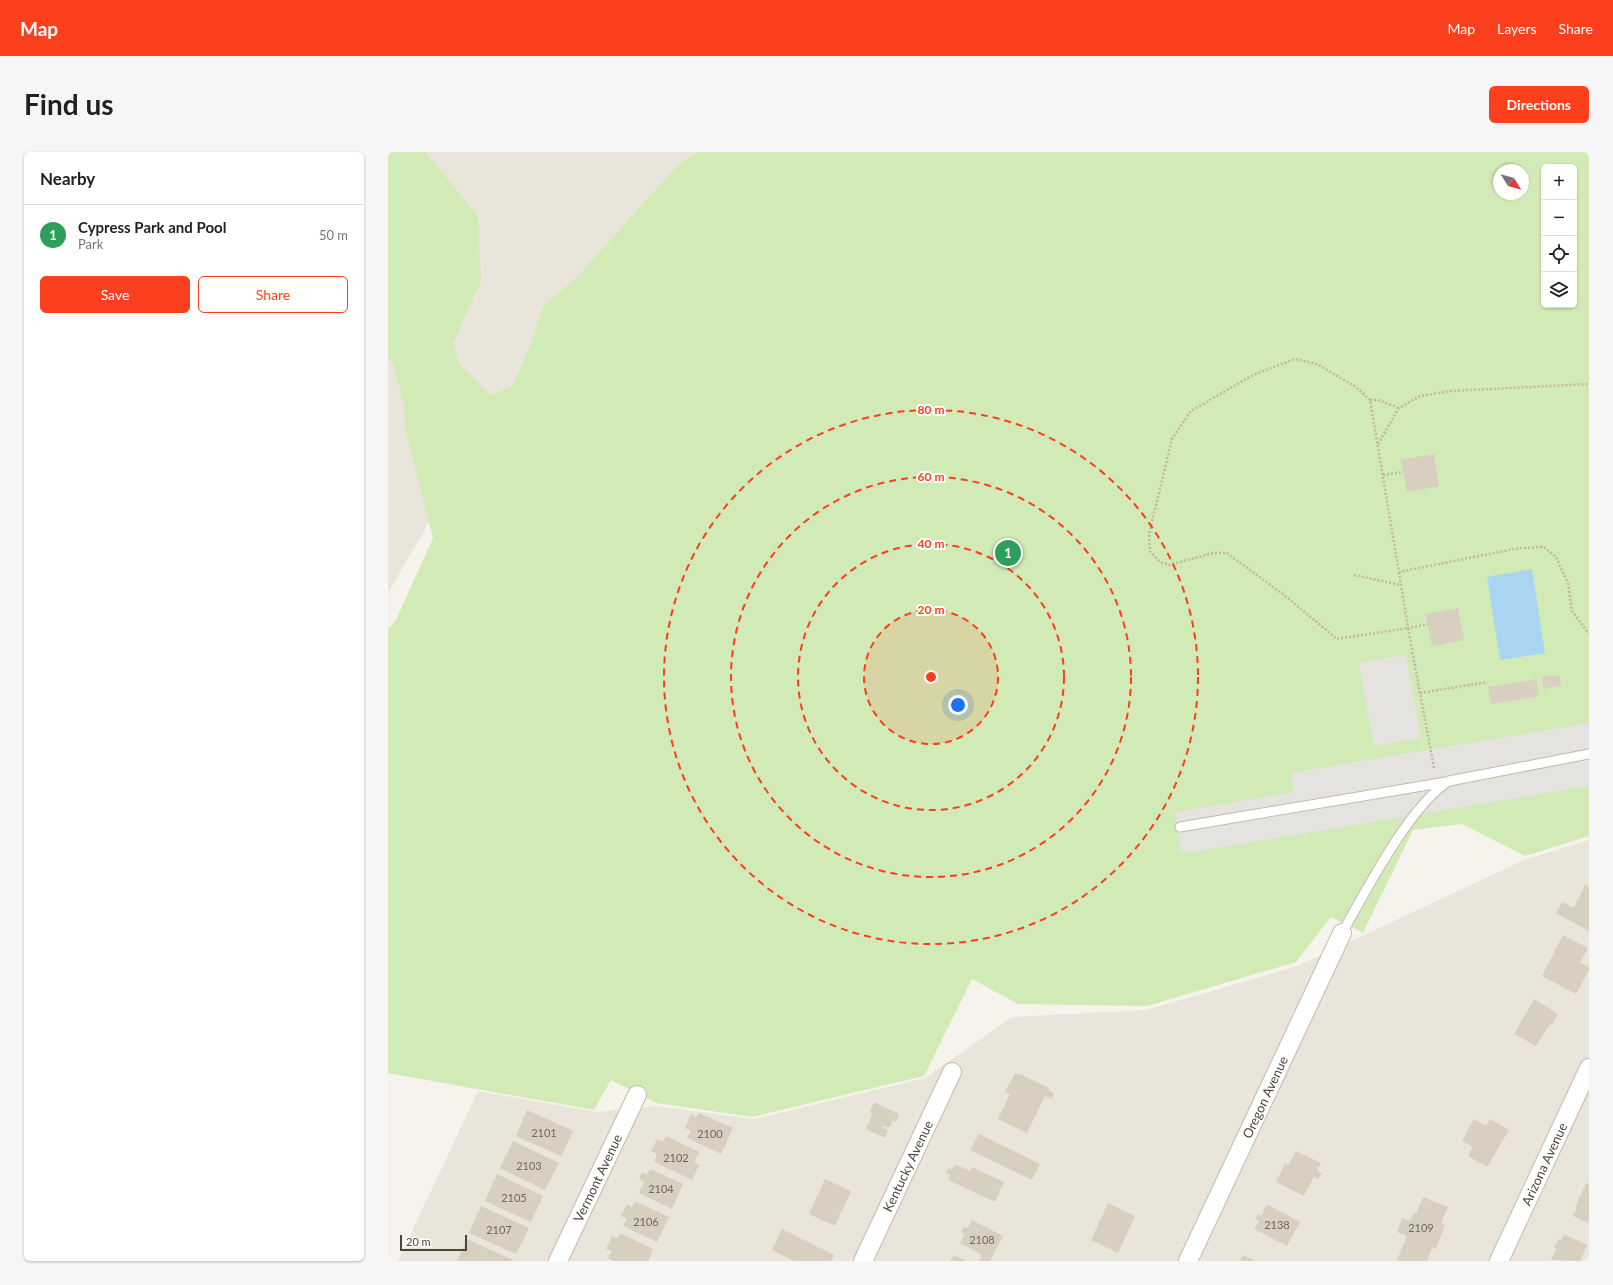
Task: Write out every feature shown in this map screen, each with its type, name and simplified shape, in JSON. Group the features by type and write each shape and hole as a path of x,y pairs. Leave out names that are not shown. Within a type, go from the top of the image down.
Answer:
{"street":[{"name":"Oregon Avenue","path":"1188,1261 1342,933"},
{"name":"Arizona Avenue","path":"1499,1261 1589,1068"},
{"name":"Kentucky Avenue","path":"863,1261 952,1072"},
{"name":"Vermont Avenue","path":"558,1261 638,1095"}],"lane":[{"path":"1180,827 1449,781 1589,754"},
{"path":"1342,933 1406,828 1438,788 1449,781"}],"path":[{"path":"1428,624 1408,628 1336,638 1284,595 1227,553 1212,553 1168,565 1160,562 1150,551 1149,534 1172,439 1191,411 1253,375 1295,359 1317,364 1356,387 1370,400 1408,628 1437,783"},
{"path":"1377,444 1399,408 1420,396 1451,391 1589,384"},
{"path":"1370,400 1378,400 1399,408"},
{"path":"1383,475 1404,472"},
{"path":"1399,572 1519,548 1544,547 1556,557 1568,583 1572,611 1589,634"},
{"path":"1354,575 1401,585"},
{"path":"1420,693 1487,682"}],"shaded area":[{"path":"388,152 857,152 491,415 388,593"},
{"path":"1406,655 1421,738 1374,746 1359,663"},
{"path":"1589,723 1589,786 1181,854 1175,812 1294,792 1291,773"},
{"path":"1589,840 1589,1261 398,1261 478,1091 597,1112 656,1106 755,1119 925,1078 1012,1017 1146,1010 1298,966 1524,860"}],"green space":[{"path":"388,152 425,152 478,216 481,281 453,343 460,365 490,395 512,386 529,349 543,306 576,278 679,164 699,152 1589,152 1589,836 1525,856 1462,824 1413,830 1363,933 1331,917 1296,962 1147,1006 1018,1004 972,979 924,1076 752,1117 656,1103 611,1080 594,1110 388,1073 388,629 396,620 433,538 405,428 404,405 393,363 388,356"}],"water":[{"path":"1532,569 1545,653 1500,660 1487,577"}],"building":[{"path":"1434,454 1439,486 1407,492 1401,460"},
{"path":"1458,608 1464,640 1432,646 1426,614"},
{"path":"1559,675 1561,686 1544,689 1542,677"},
{"path":"1536,679 1539,696 1491,704 1488,687"},
{"path":"1585,885 1589,887 1589,931 1556,913 1562,902 1574,908"},
{"path":"1563,935 1588,948 1580,963 1589,967 1589,970 1576,994 1542,976"},
{"path":"1534,999 1558,1014 1552,1025 1550,1024 1536,1046 1514,1034"},
{"path":"1015,1073 1049,1088 1048,1090 1054,1093 1052,1099 1045,1096 1027,1133 998,1119 1010,1094 1005,1092"},
{"path":"874,1102 899,1114 896,1122 893,1120 889,1128 884,1126 882,1128 888,1130 885,1138 866,1129 873,1113 870,1112"},
{"path":"527,1110 573,1131 561,1156 516,1136"},
{"path":"699,1113 733,1128 721,1154 687,1138 691,1131 685,1128 691,1114 697,1117"},
{"path":"1474,1119 1486,1126 1490,1119 1509,1130 1487,1167 1468,1156 1473,1147 1462,1141"},
{"path":"979,1134 1040,1164 1032,1180 970,1150"},
{"path":"666,1136 699,1152 694,1163 699,1165 692,1180 654,1162 657,1154 651,1151 657,1139 663,1142"},
{"path":"513,1141 559,1163 545,1190 500,1168"},
{"path":"1296,1151 1321,1163 1317,1170 1322,1173 1318,1179 1314,1177 1304,1196 1276,1182 1285,1163 1288,1165"},
{"path":"955,1164 970,1171 972,1167 1004,1182 995,1202 948,1180 950,1175 946,1173 949,1168 952,1170"},
{"path":"650,1169 683,1184 672,1209 639,1193 644,1182 639,1179 642,1172 647,1175"},
{"path":"497,1174 543,1196 531,1222 485,1201"},
{"path":"825,1179 851,1191 835,1226 809,1214"},
{"path":"1586,1183 1589,1184 1589,1223 1573,1216 1577,1208 1575,1207"},
{"path":"1423,1197 1448,1207 1441,1223 1445,1225 1436,1249 1432,1248 1427,1261 1397,1260 1407,1236 1397,1232 1402,1218 1410,1221 1414,1213 1416,1214"},
{"path":"635,1201 669,1217 657,1242 623,1226 627,1219 621,1216 627,1204 632,1207"},
{"path":"1108,1203 1135,1216 1118,1253 1091,1240"},
{"path":"1267,1204 1300,1222 1287,1246 1254,1229 1259,1221 1255,1219 1258,1214 1261,1216"},
{"path":"481,1206 529,1228 516,1254 469,1233"},
{"path":"972,1220 1003,1236 990,1261 979,1261 982,1255 960,1243 965,1234 961,1232 964,1227 968,1228"},
{"path":"782,1229 834,1255 831,1261 794,1261 772,1250"},
{"path":"620,1233 653,1249 648,1261 614,1261 608,1258 612,1251 606,1249 612,1236 618,1238"},
{"path":"1564,1234 1587,1245 1580,1261 1551,1260 1557,1249 1554,1248 1558,1239 1561,1240"},
{"path":"467,1239 513,1260 457,1261"},
{"path":"954,1255 966,1261 950,1261"},
{"path":"1243,1255 1256,1261 1240,1261"}],"place":[{"name":"Cypress Park and Pool","path":"1008,553"}]}
